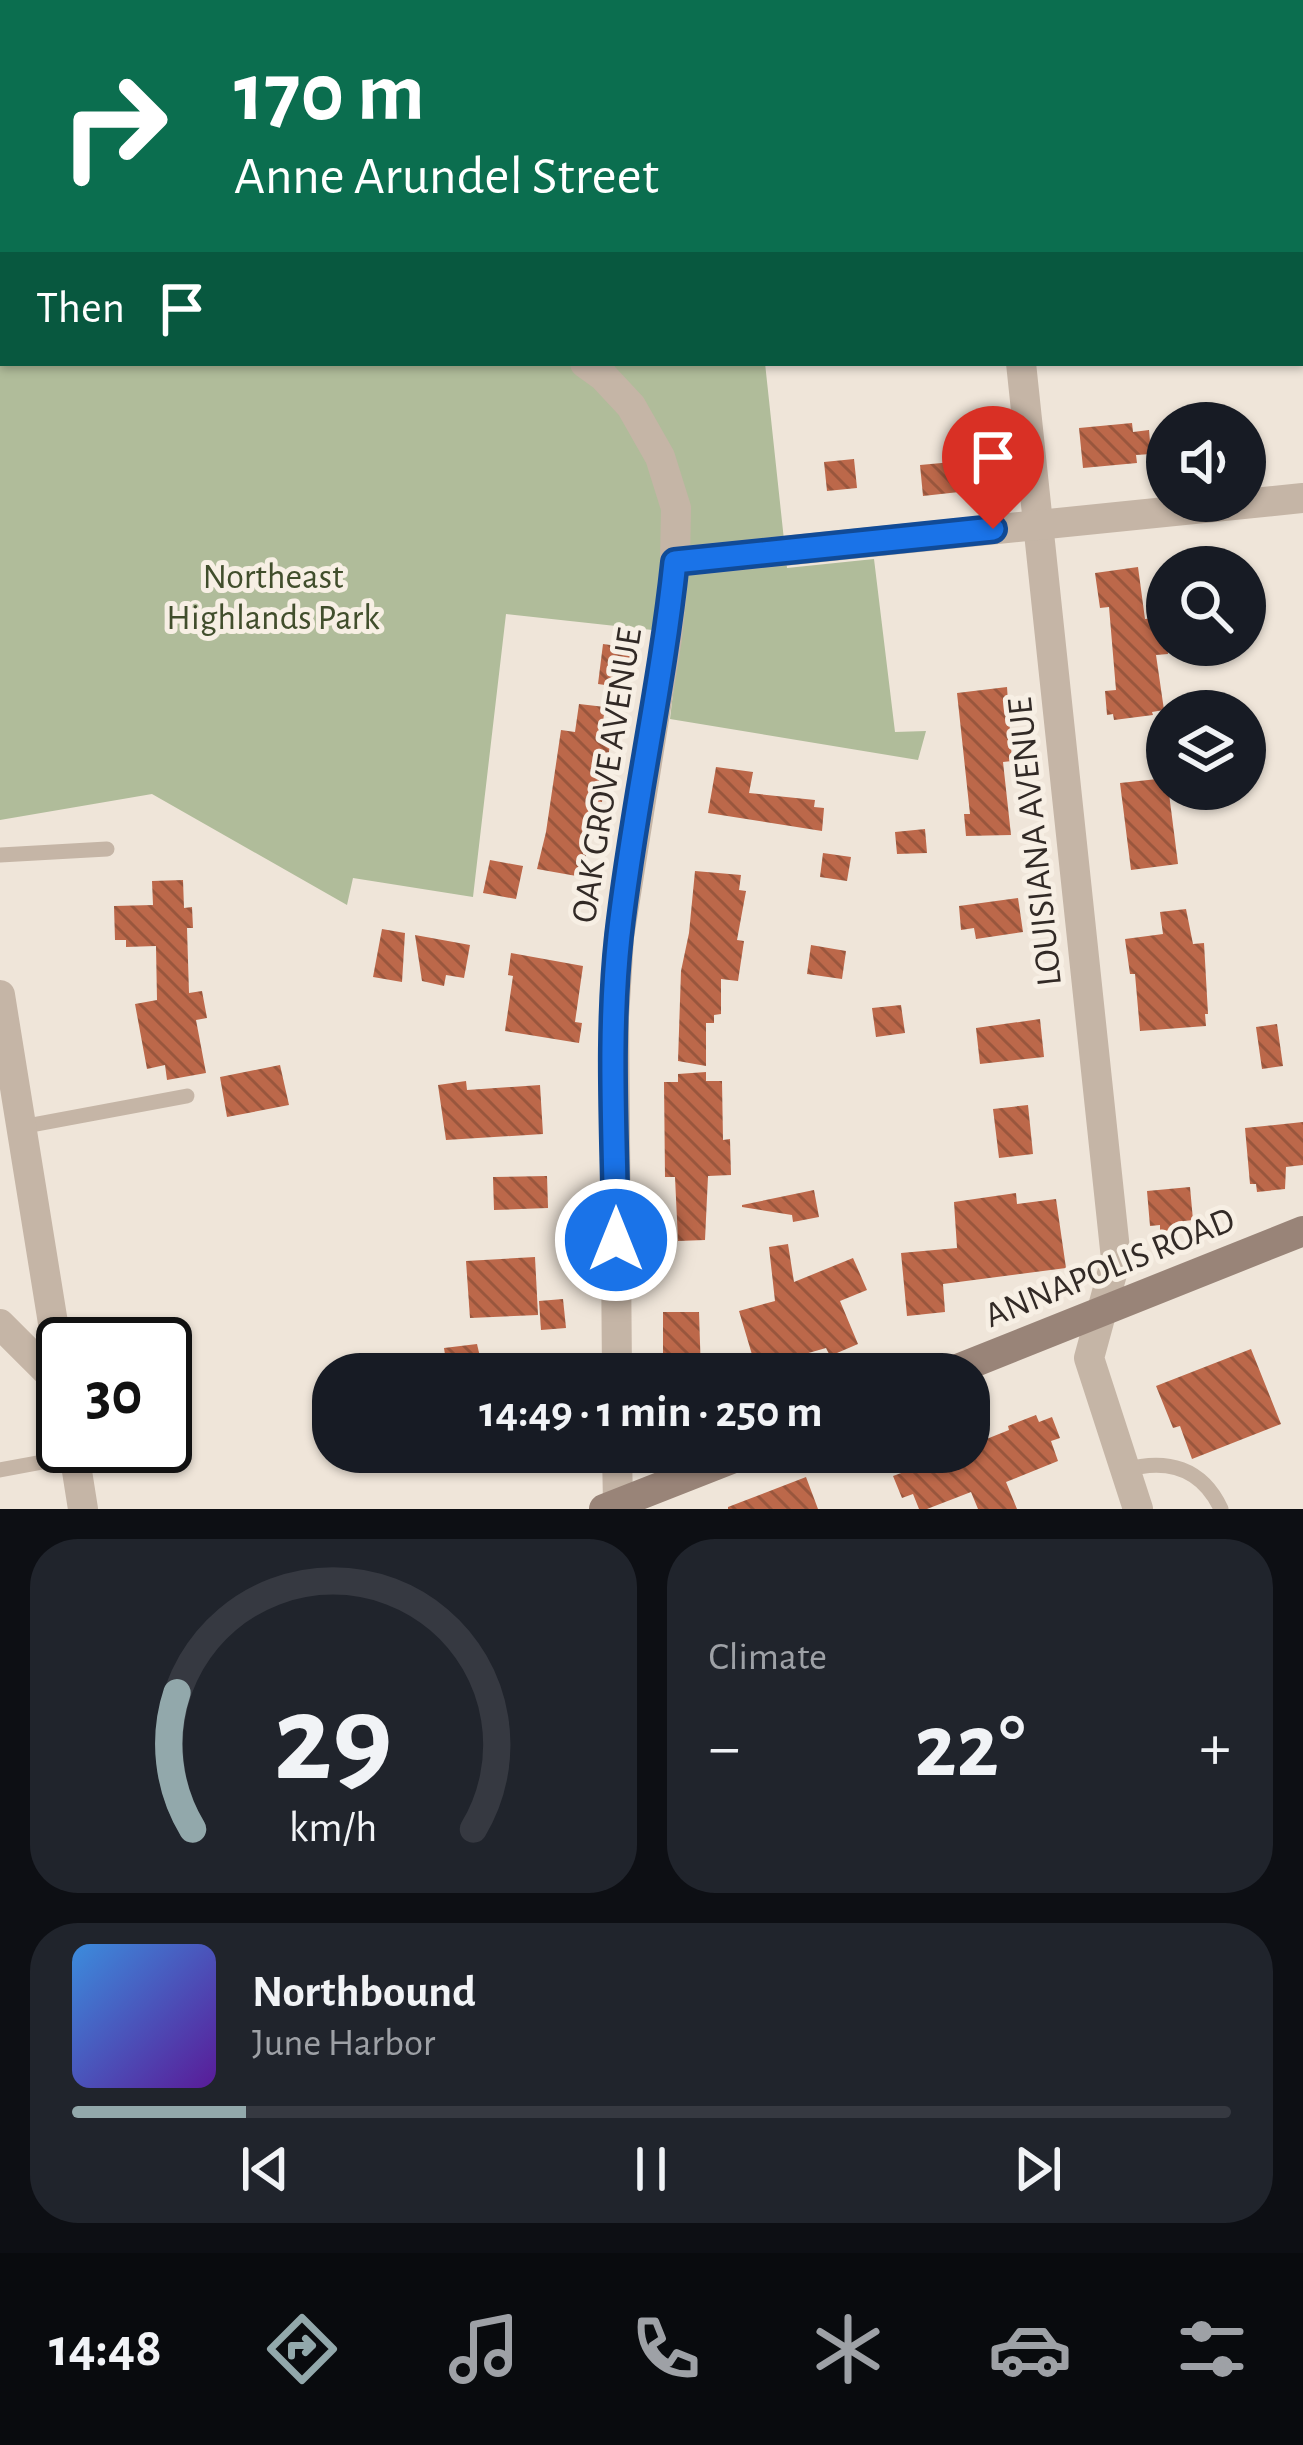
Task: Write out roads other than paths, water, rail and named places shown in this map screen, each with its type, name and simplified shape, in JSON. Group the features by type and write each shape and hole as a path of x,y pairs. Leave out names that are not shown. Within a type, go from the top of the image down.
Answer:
{"main road":[{"name":"ANNAPOLIS ROAD","path":"990,1356 1303,1231"},
{"path":"611,1507 653,1500 707,1473"}],"street":[{"name":"OAK GROVE AVENUE","path":"589,366 631,406 660,457 676,508 667,638 619,937 614,1017 617,1353"},
{"name":"LOUISIANA AVENUE","path":"1022,366 1116,1259 1089,1358 1138,1509"},
{"path":"675,562 1303,497"},
{"path":"0,995 52,1317"},
{"path":"0,1324 36,1359"},
{"path":"77,1473 83,1509"},
{"path":"611,1507 615,1473"}],"lane":[{"path":"0,855 107,849"},
{"path":"21,1127 188,1096"},
{"path":"0,1470 36,1461"},
{"path":"1125,1471 1145,1465 1180,1468 1209,1489 1221,1509"}],"park label":[{"name":"Northeast Highlands Park","path":"273,596"}]}
